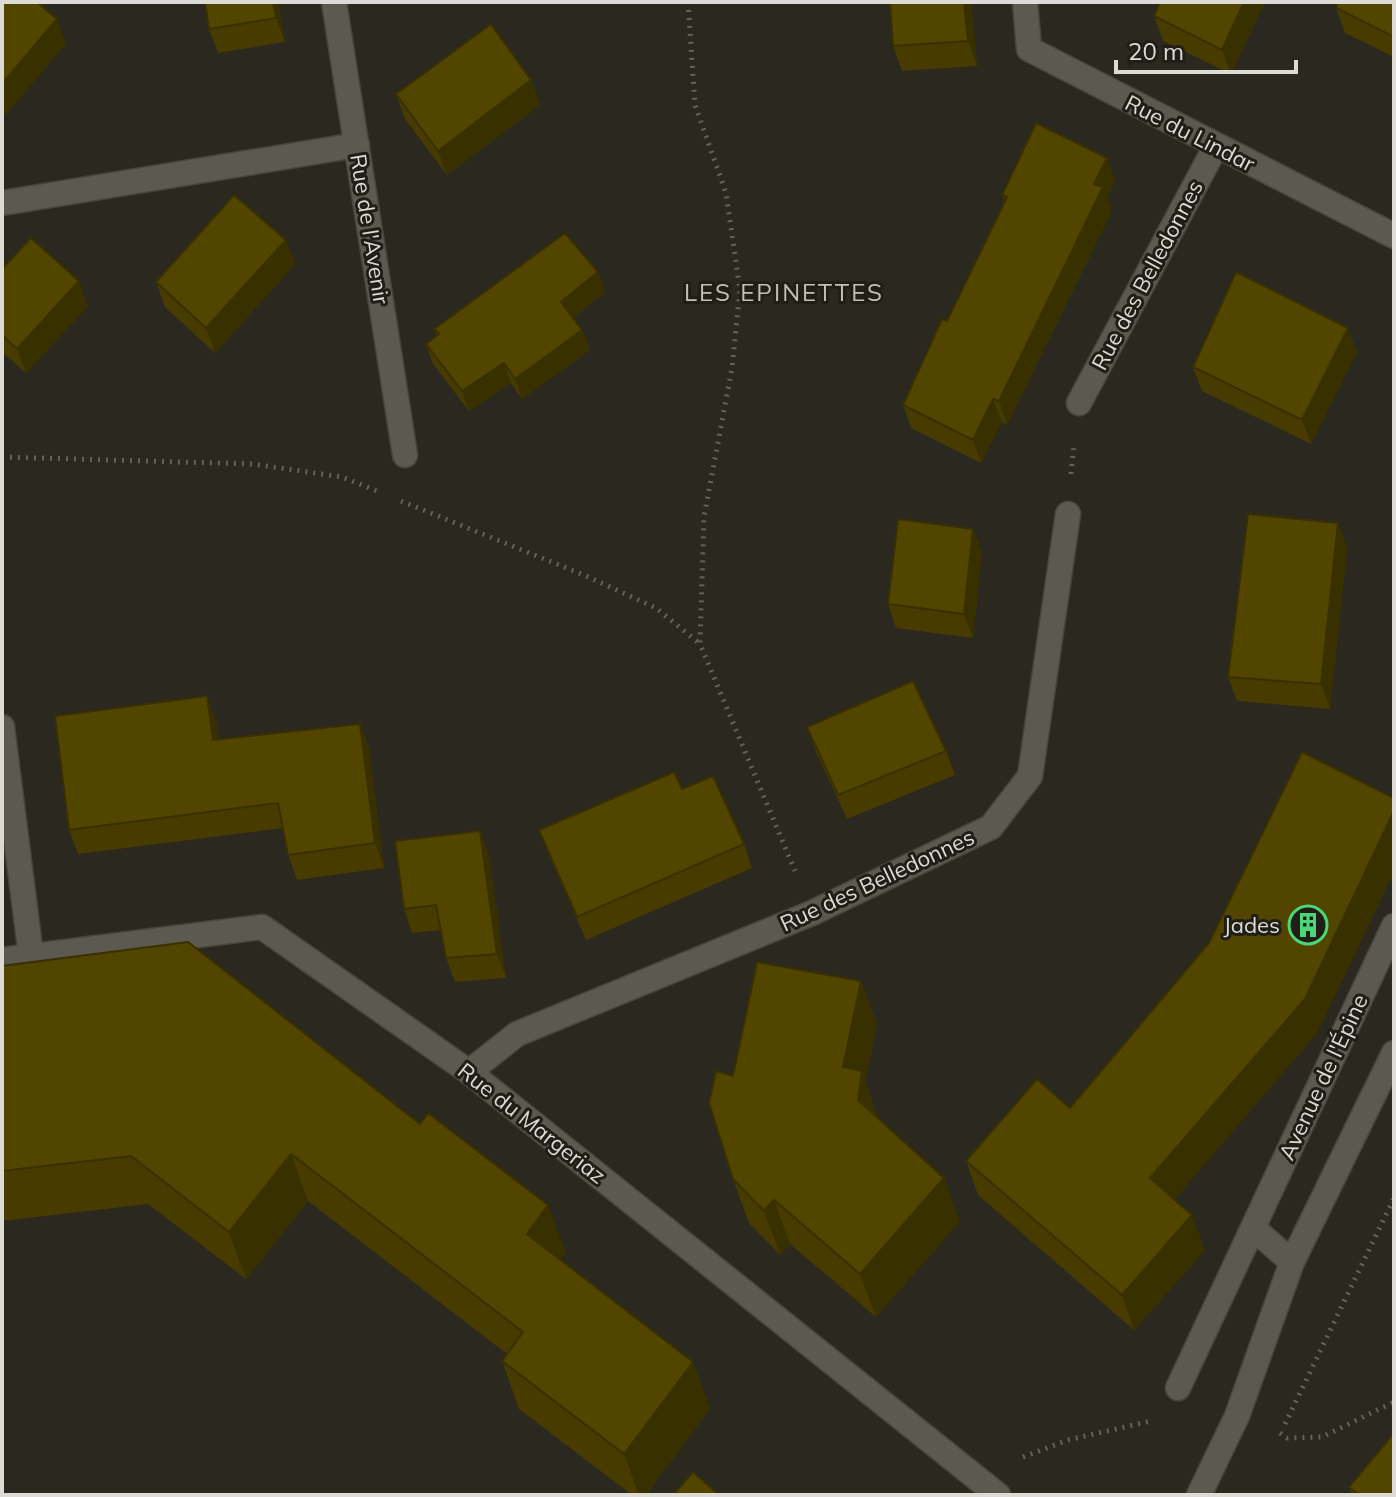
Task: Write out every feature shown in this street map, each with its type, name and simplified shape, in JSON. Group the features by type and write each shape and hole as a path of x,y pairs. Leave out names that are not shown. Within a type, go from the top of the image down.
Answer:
{"street":[{"name":"Rue de l'Avenir","path":"334,2 405,455"},
{"name":"Rue du Lindar","path":"1025,2 1029,49 1394,236"},
{"path":"2,203 357,145"},
{"name":"Rue des Belledonnes","path":"1079,403 1216,146"},
{"name":"Rue des Belledonnes","path":"469,1072 517,1034 812,913 835,899 991,827 1030,776 1068,514"},
{"path":"2,727 31,956"},
{"name":"Avenue de l'Épine","path":"1178,1388 1394,926"},
{"name":"Rue du Margeriaz","path":"2,960 262,927 469,1072 992,1489"},
{"path":"1199,1495 1237,1416 1292,1262 1394,1053"},
{"path":"1253,1228 1292,1262"}],"path":[{"path":"688,2 695,105 726,193 740,290 732,368 704,517 700,644 812,913"},
{"path":"1068,514 1079,403"},
{"path":"2,457 252,464 342,477 381,492"},
{"path":"393,498 584,575 656,608 700,644"},
{"path":"1394,1198 1279,1436 1322,1437 1394,1402"},
{"path":"992,1489 1031,1451 1159,1419 1178,1388"}],"building":[{"path":"2,2 37,2 57,19 2,84"},
{"path":"205,2 273,2 276,18 209,29"},
{"path":"890,2 964,2 968,41 893,46"},
{"path":"1160,2 1244,2 1222,50 1154,16"},
{"path":"1338,2 1394,2 1394,37 1336,8"},
{"path":"491,24 531,80 438,151 396,94"},
{"path":"1036,123 1107,158 1094,184 1103,187 999,401 993,399 973,440 903,405 942,319 947,321 1007,197 1002,195"},
{"path":"234,195 286,240 206,328 156,282"},
{"path":"565,233 598,272 561,302 582,330 515,379 504,363 462,391 426,344 439,334 434,329"},
{"path":"31,238 79,281 17,349 2,335 2,269"},
{"path":"1236,272 1348,328 1302,420 1193,367"},
{"path":"1248,514 1338,523 1321,684 1228,677"},
{"path":"898,519 973,529 964,614 888,604"},
{"path":"913,681 946,751 838,795 807,727"},
{"path":"207,696 213,740 360,724 375,843 288,855 278,803 69,830 55,716"},
{"path":"1302,752 1394,798 1394,811 1305,999 1150,1178 1192,1215 1122,1295 966,1161 1037,1079 1070,1108 1209,943"},
{"path":"674,772 682,789 713,776 744,844 577,917 539,830"},
{"path":"480,831 497,954 446,958 436,905 404,909 395,841"},
{"path":"188,942 420,1124 428,1113 548,1205 527,1234 693,1362 624,1454 502,1361 523,1332 291,1154 229,1232 131,1156 2,1171 2,966"},
{"path":"757,962 861,981 843,1067 862,1071 858,1100 944,1178 860,1274 774,1200 764,1211 733,1179 709,1103 716,1071 733,1076"},
{"path":"1394,1433 1394,1495 1359,1495 1349,1487"},
{"path":"693,1472 719,1495 673,1495"}],"place":[{"name":"Jades","path":"1308,925"}],"district":[{"name":"LES EPINETTES","path":"784,293"}]}
